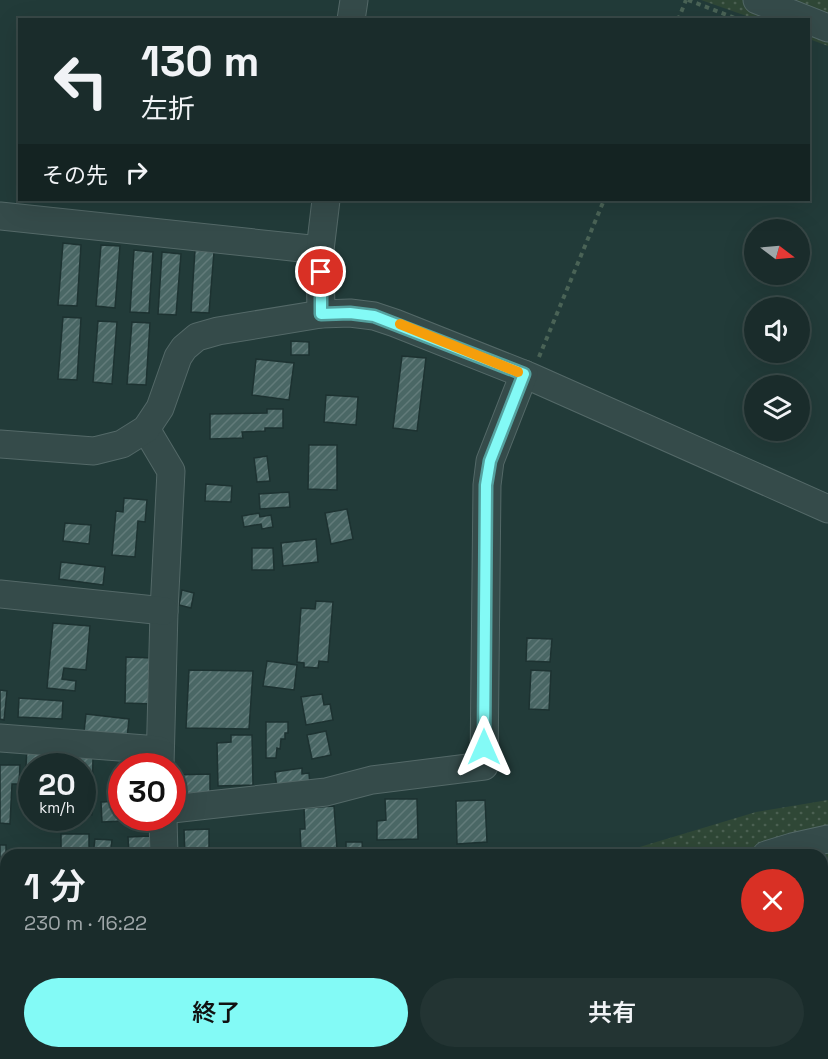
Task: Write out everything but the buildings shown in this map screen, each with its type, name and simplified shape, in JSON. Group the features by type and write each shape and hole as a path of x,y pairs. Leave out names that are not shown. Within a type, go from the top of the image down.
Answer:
{"street":[{"path":"351,18 354,0"},
{"path":"757,0 803,18"},
{"path":"810,21 828,28"},
{"path":"321,314 320,250 326,201"},
{"path":"0,216 320,250"},
{"path":"0,444 94,451 122,444 146,429 160,408 178,357 184,348 197,337 218,331 321,314 350,313 374,316 528,375 828,509"},
{"path":"186,807 326,792 372,780 484,766 486,485 490,461 528,375"},
{"path":"146,429 171,471 160,753"},
{"path":"0,594 164,611"},
{"path":"0,738 120,753"},
{"path":"164,831 165,849"},
{"path":"786,849 828,839"}],"path":[{"path":"679,18 687,0 735,18"},
{"path":"528,375 604,201"}],"green space":[{"path":"701,0 828,0 828,46 810,39 810,18 752,18"},
{"path":"828,800 828,849 633,849 756,812"}],"slow traffic":[{"path":"400,324 518,372"}],"route":[{"path":"321,272 321,314 350,313 374,316 524,374 490,461 486,485 484,747"}]}
